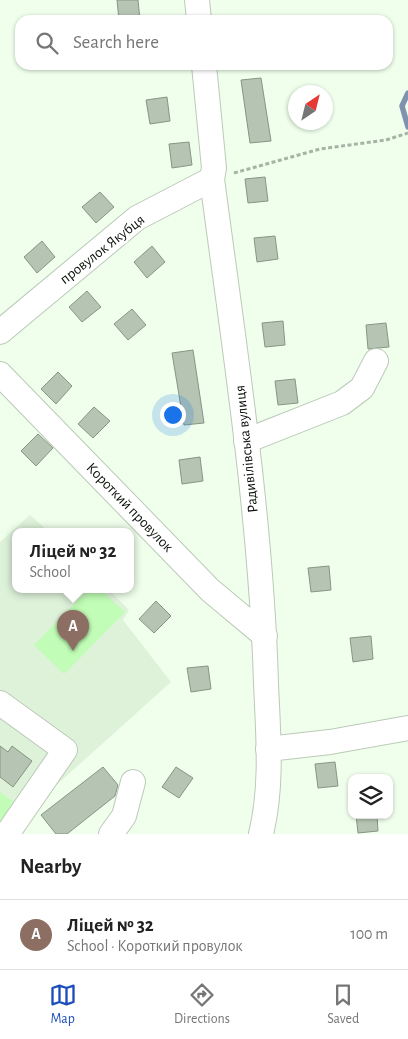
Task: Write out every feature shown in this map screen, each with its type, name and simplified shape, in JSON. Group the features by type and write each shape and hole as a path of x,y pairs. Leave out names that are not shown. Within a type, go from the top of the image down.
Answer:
{"street":[{"path":"197,0 198,15"},
{"name":"Радивілівська вулиця","path":"204,70 214,168 212,179 246,441 265,636 268,749 267,808 261,834"},
{"name":"провулок Якубця","path":"0,332 136,218 212,179"},
{"path":"246,441 342,403 362,388 376,361"},
{"name":"Короткий провулок","path":"0,374 210,590 265,636"},
{"path":"0,703 65,750 7,834"},
{"path":"268,749 330,742 408,728"},
{"path":"111,834 124,816 133,782"}],"path":[{"path":"212,179 320,149 386,140 408,133"}],"shaded area":[{"path":"30,515 45,528 16,528"},
{"path":"12,531 12,593 112,593 129,610 123,620 171,682 3,833 0,831 0,542"}],"green space":[{"path":"85,593 104,593 125,612 64,674 34,645"},
{"path":"0,792 22,808 0,831"}],"building":[{"path":"117,0 138,0 140,15 118,15"},
{"path":"261,78 271,141 250,143 241,80"},
{"path":"167,97 170,121 150,124 146,100"},
{"path":"189,142 192,165 172,168 169,144"},
{"path":"265,177 268,201 248,203 245,179"},
{"path":"100,192 114,207 96,223 82,207"},
{"path":"275,236 278,259 257,262 254,238"},
{"path":"42,241 55,257 37,273 24,257"},
{"path":"152,246 165,262 147,278 134,262"},
{"path":"87,291 101,307 82,322 69,307"},
{"path":"132,309 146,325 128,340 114,324"},
{"path":"283,321 285,345 265,347 262,323"},
{"path":"386,323 389,347 368,349 366,325"},
{"path":"193,350 204,423 184,425 172,353"},
{"path":"58,372 72,386 56,404 41,389"},
{"path":"295,379 298,403 278,405 275,381"},
{"path":"94,407 110,421 93,438 78,424"},
{"path":"38,434 53,448 36,466 21,451"},
{"path":"200,457 203,481 182,484 179,460"},
{"path":"329,566 331,590 311,592 308,568"},
{"path":"156,601 171,616 154,633 139,619"},
{"path":"371,636 373,659 353,662 350,638"},
{"path":"208,666 211,689 191,692 187,668"},
{"path":"0,746 8,752 12,746 32,761 13,787 0,777"},
{"path":"335,762 338,786 318,788 315,764"},
{"path":"103,767 118,785 115,796 67,834 56,834 41,815"},
{"path":"176,767 193,778 179,798 162,787"},
{"path":"356,819 377,819 378,831 358,833"}],"waterway":[{"path":"408,93 402,106 408,127"}],"place":[{"name":"Ліцей № 32","path":"73,651"}]}
